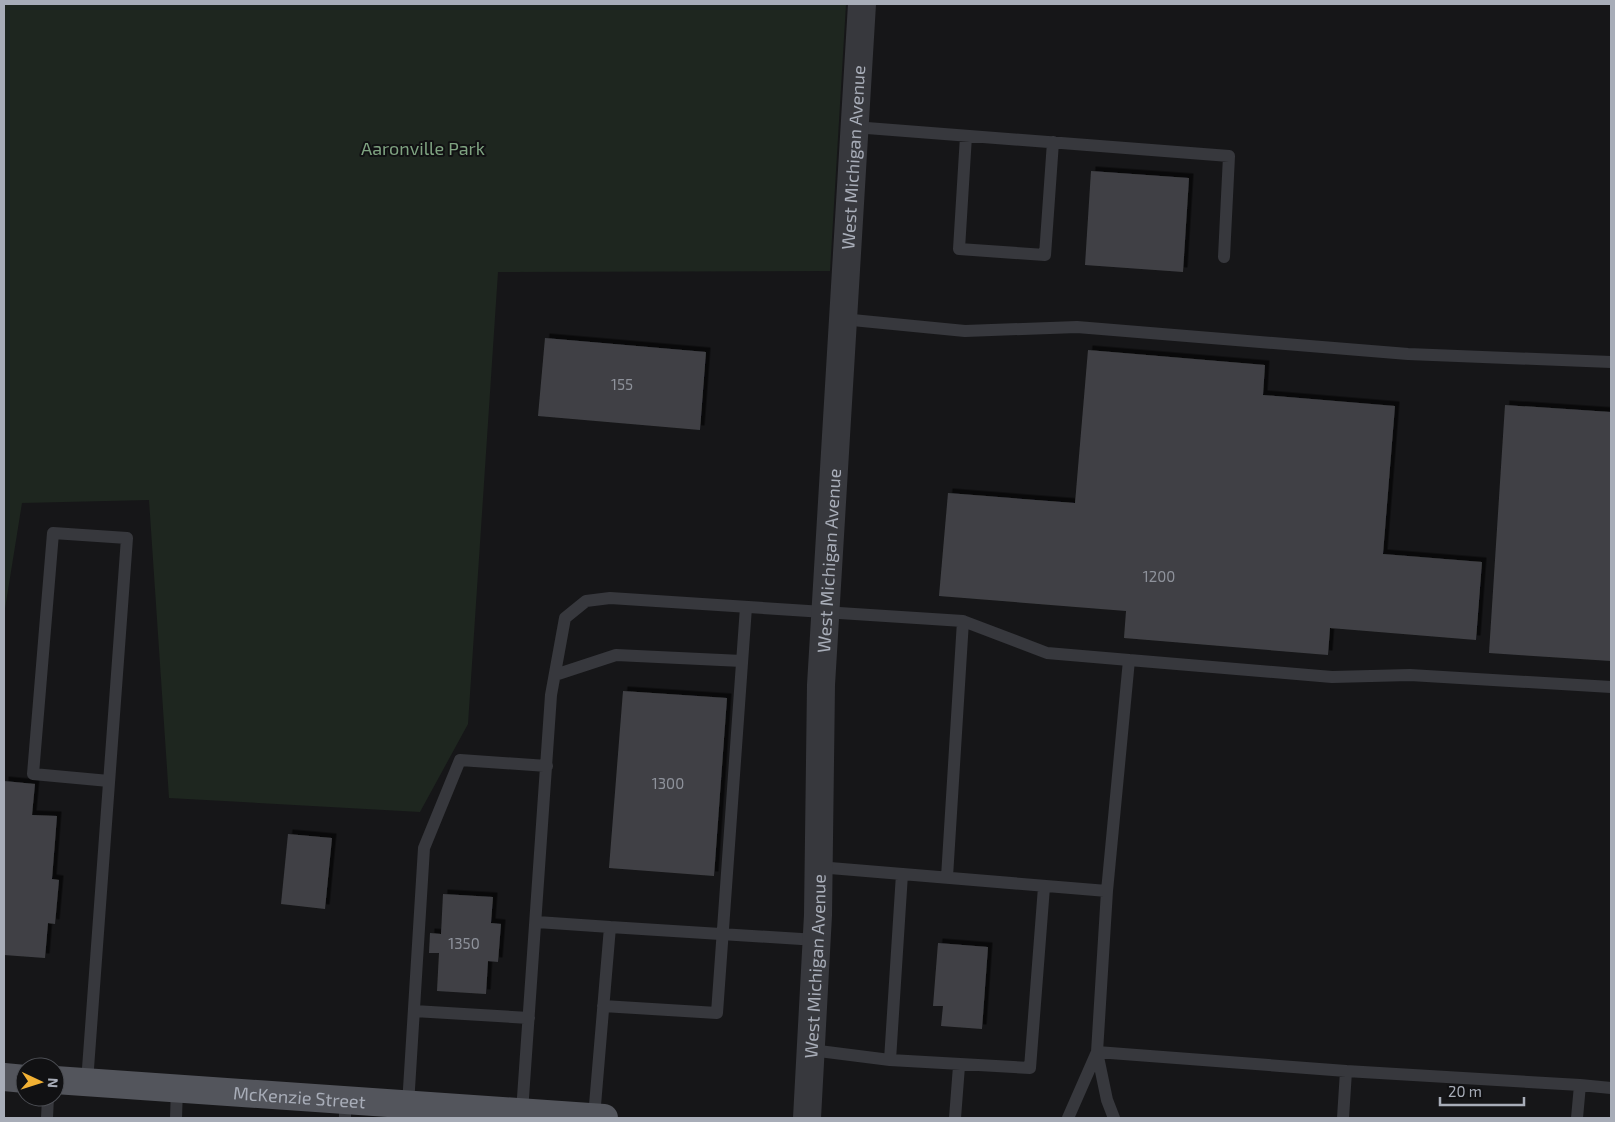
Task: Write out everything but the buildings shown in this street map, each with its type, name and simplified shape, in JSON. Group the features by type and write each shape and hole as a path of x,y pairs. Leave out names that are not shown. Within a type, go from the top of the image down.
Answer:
{"main road":[{"name":"McKenzie Street","path":"65,1081 177,1088 345,1109 408,1105 506,1114 599,1118"}],"street":[{"name":"West Michigan Avenue","path":"807,1118 816,940 821,694 862,4"}],"lane":[{"path":"854,127 1229,156 1224,257"},
{"path":"966,136 959,249 1045,255 1053,142"},
{"path":"842,319 965,332 1077,327 1408,354 1611,362"},
{"path":"87,1082 127,538 53,533 33,774 109,781"},
{"path":"506,1114 529,1018 555,675 565,618 586,601 610,598 963,621 1047,653 1129,660 1332,677 1410,675 1611,687"},
{"path":"603,1006 717,1013 746,608"},
{"path":"947,877 963,621"},
{"path":"555,675 616,656 742,661"},
{"path":"1114,1118 1107,1100 1097,1052 1107,891 1129,660"},
{"path":"408,1105 424,848 460,760 547,766"},
{"path":"818,867 1107,891"},
{"path":"890,1060 902,874"},
{"path":"811,1050 959,1066 1030,1068 1044,886"},
{"path":"537,922 816,940"},
{"path":"599,1118 603,1006 610,927"},
{"path":"414,1011 529,1018"},
{"path":"1097,1052 1346,1071 1611,1088"},
{"path":"1068,1118 1097,1052"},
{"path":"954,1118 959,1066"},
{"path":"1343,1118 1346,1071"},
{"path":"1577,1118 1580,1085"},
{"path":"176,1118 177,1088"}],"green space":[{"name":"Aaronville Park","path":"4,4 846,4 830,271 498,272 468,724 420,812 169,798 149,500 22,503 4,615"}]}
